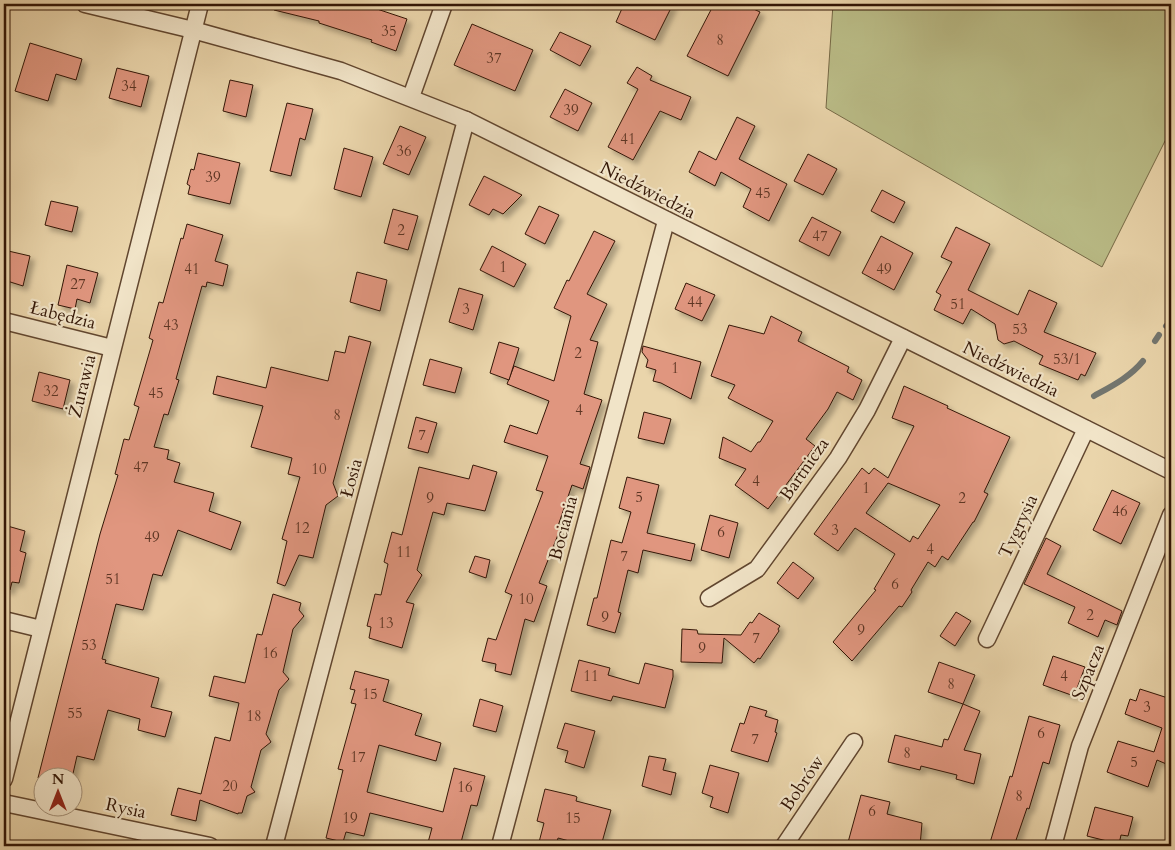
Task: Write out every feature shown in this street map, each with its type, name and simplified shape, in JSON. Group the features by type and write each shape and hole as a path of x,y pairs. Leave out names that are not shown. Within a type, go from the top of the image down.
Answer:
{"street":[{"name":"Niedźwiedzia","path":"85,4 193,30 341,71 466,120 1171,471"},
{"name":"Żurawia","path":"4,779 200,4"},
{"path":"411,97 444,4"},
{"name":"Łosia","path":"274,846 466,120"},
{"name":"Bociania","path":"500,846 666,221"},
{"name":"Łabędzia","path":"4,322 112,348"},
{"name":"Bartnicza","path":"709,598 757,569 838,458 867,410 904,338"},
{"name":"Tygrysia","path":"986,639 1086,429"},
{"name":"Szpacza","path":"1053,846 1080,746 1171,516"},
{"path":"4,620 41,629"},
{"name":"Bobrów","path":"784,846 854,742"},
{"name":"Rysia","path":"4,803 210,846"}],"green space":[{"path":"833,4 1171,4 1171,129 1102,267 826,108"}],"building":[{"path":"275,4 362,4 407,19 396,51 371,42 372,40 319,23 319,21 274,10"},
{"path":"624,4 673,4 655,40 616,22"},
{"path":"714,4 743,4 760,12 728,76 687,56"},
{"path":"472,24 533,50 515,91 454,65"},
{"path":"560,32 591,46 580,66 550,50"},
{"path":"30,43 82,59 76,80 56,74 48,101 15,91"},
{"path":"637,67 652,76 650,80 691,97 681,120 660,111 633,160 608,147 638,89 627,83"},
{"path":"117,68 149,76 141,107 109,98"},
{"path":"230,80 253,85 246,117 223,111"},
{"path":"565,89 592,103 578,131 550,117"},
{"path":"287,103 313,109 305,140 300,138 291,176 270,171"},
{"path":"737,117 755,126 739,159 787,184 769,221 743,207 751,189 721,172 715,186 689,172 699,151 716,160"},
{"path":"400,126 426,137 409,175 383,164"},
{"path":"344,148 373,157 361,197 334,189"},
{"path":"198,153 240,163 230,204 188,194 190,186 187,184 191,169 194,170"},
{"path":"808,154 837,169 823,195 794,181"},
{"path":"484,176 522,195 503,214 493,209 489,215 469,205"},
{"path":"882,190 905,202 894,223 871,211"},
{"path":"51,201 78,207 72,232 45,225"},
{"path":"539,206 559,215 545,244 525,234"},
{"path":"393,209 418,216 408,250 384,243"},
{"path":"812,217 841,232 829,256 799,241"},
{"path":"187,224 223,235 215,261 228,265 223,286 207,282 206,287 202,286 176,379 179,380 168,415 164,414 154,447 169,450 167,459 180,463 174,482 214,493 209,511 241,522 231,550 178,530 162,576 153,574 143,610 116,604 102,659 106,660 105,663 159,678 151,707 172,712 165,737 138,730 140,719 108,710 94,760 77,756 74,768 41,768 100,534 118,475 115,474 124,439 129,440 139,407 134,405 153,340 149,338 159,302 163,303 181,238 183,239"},
{"path":"956,227 990,244 968,290 1018,315 1029,290 1057,303 1044,332 1096,353 1085,376 1081,374 1078,380 1039,364 1043,356 1014,341 1004,344 998,340 995,324 971,309 963,324 934,310 941,295 936,292 952,262 941,257"},
{"path":"594,231 615,241 587,294 607,304 590,340 598,342 584,394 602,400 580,464 590,467 583,489 572,485 558,526 561,527 539,583 547,586 534,622 525,619 511,675 495,671 496,664 482,661 488,638 496,640 512,595 505,592 543,492 536,490 548,456 504,442 510,425 537,434 549,401 507,384 514,366 554,381 571,316 554,308"},
{"path":"881,236 913,253 894,290 862,273"},
{"path":"492,246 526,264 514,287 480,270"},
{"path":"4,250 30,256 23,286 4,280"},
{"path":"67,265 98,273 90,303 77,299 75,309 58,305"},
{"path":"357,272 387,280 380,311 350,302"},
{"path":"686,283 715,295 702,321 675,309"},
{"path":"459,288 483,295 473,330 449,322"},
{"path":"771,316 802,332 798,341 849,367 847,372 862,380 853,400 837,392 828,409 806,439 815,446 768,509 735,485 746,469 719,458 723,437 751,452 760,442 773,421 728,398 735,385 711,376 729,325 764,334"},
{"path":"349,336 371,342 333,483 338,496 326,505 313,558 299,555 285,586 277,583 287,541 282,539 300,477 288,474 292,458 251,447 263,406 213,394 217,376 266,388 271,367 328,381 335,351 345,353"},
{"path":"499,342 519,348 509,380 490,373"},
{"path":"643,346 701,362 691,399 661,383 653,381 656,370 646,367 648,360 642,352"},
{"path":"430,359 462,368 455,393 423,385"},
{"path":"39,372 70,380 63,409 32,401"},
{"path":"904,386 1010,437 984,492 988,494 974,522 948,560 942,556 935,567 928,562 902,607 899,606 852,661 833,642 876,590 874,589 895,554 855,528 838,551 814,534 862,468 869,474 874,468 888,478 914,426 892,418","holes":["888,483 940,505 918,539 913,536 910,542 866,513"]},
{"path":"644,412 671,419 664,444 638,438"},
{"path":"416,417 437,423 428,453 408,448"},
{"path":"473,465 497,472 485,511 447,503 444,515 433,512 417,570 422,575 406,602 414,604 402,648 369,638 371,627 367,626 375,594 381,595 388,564 384,562 392,532 402,535 419,467 469,479"},
{"path":"627,477 659,485 647,533 695,544 691,561 643,550 638,573 628,570 618,612 621,613 615,633 587,625 594,598 597,598 611,540 622,543 631,512 619,508"},
{"path":"1112,490 1140,503 1121,544 1093,530"},
{"path":"710,515 738,523 729,558 701,550"},
{"path":"4,525 25,531 20,551 26,553 19,583 12,582 10,590 4,589"},
{"path":"1046,538 1061,546 1047,574 1122,611 1117,625 1105,620 1098,637 1068,623 1075,607 1024,584"},
{"path":"475,556 490,560 486,578 469,572"},
{"path":"793,562 814,578 798,599 777,583"},
{"path":"273,594 301,603 299,610 304,616 293,629 283,672 289,679 279,690 266,734 271,742 261,750 251,787 255,792 247,796 242,813 238,814 200,800 196,821 171,815 178,788 201,794 215,737 230,741 239,703 209,696 214,676 245,683 257,634 262,635"},
{"path":"956,612 971,621 955,646 940,636"},
{"path":"759,613 780,626 779,631 760,659 758,658 754,663 724,638 722,663 681,662 682,629 697,630 698,634 741,635"},
{"path":"1053,656 1085,667 1074,696 1043,685"},
{"path":"579,660 610,668 608,675 639,684 645,663 673,670 665,708 613,696 611,701 571,691"},
{"path":"939,662 975,675 963,704 928,692"},
{"path":"355,671 389,680 383,701 422,714 415,735 441,743 436,761 379,745 367,792 443,812 454,768 485,776 477,806 471,805 460,846 427,846 432,828 370,813 364,836 346,832 343,842 326,838 343,770 338,769 356,704 351,703 355,690 350,689"},
{"path":"1140,689 1171,699 1171,766 1157,760 1148,787 1107,772 1118,741 1154,752 1162,728 1125,714 1130,699 1136,701"},
{"path":"480,699 503,706 496,732 473,726"},
{"path":"963,704 980,711 964,750 981,754 974,784 956,779 957,775 921,766 920,770 888,762 895,735 942,747 944,739 948,740"},
{"path":"750,706 767,711 765,716 778,720 775,732 777,733 768,762 731,751 740,723 744,724"},
{"path":"1029,716 1060,725 1049,764 1043,762 1029,809 1027,808 1014,846 989,846 1010,776 1012,777"},
{"path":"565,723 595,731 584,768 565,762 568,751 557,748"},
{"path":"649,756 666,759 663,770 676,773 671,795 642,786"},
{"path":"710,765 739,773 728,813 710,807 713,797 702,793"},
{"path":"545,789 575,796 577,797 576,801 611,810 601,846 588,846 558,838 556,846 538,846 544,823 537,821"},
{"path":"861,795 890,802 887,814 922,823 920,846 847,846"},
{"path":"1095,807 1133,817 1128,836 1121,835 1119,844 1087,836"}],"waterway":[{"path":"1155,341 1159,335"},
{"path":"1094,396 1127,376 1143,361"}]}
